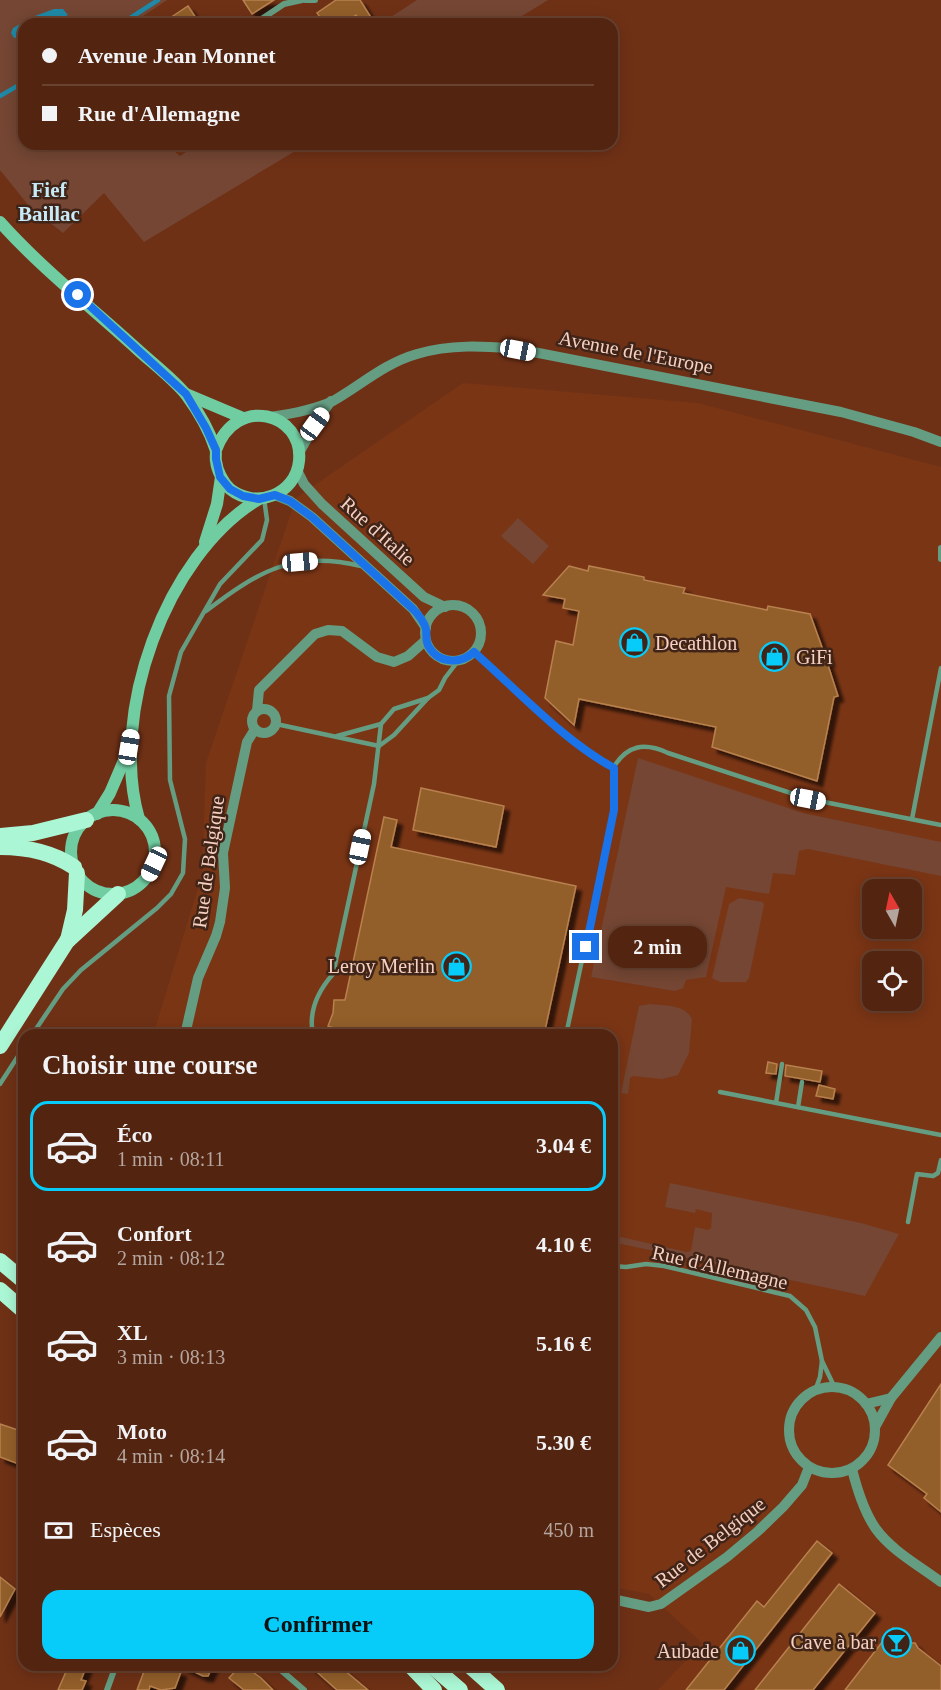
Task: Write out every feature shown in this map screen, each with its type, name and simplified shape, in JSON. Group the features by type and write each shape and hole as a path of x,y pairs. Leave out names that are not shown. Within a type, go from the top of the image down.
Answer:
{"highway":[{"path":"0,836 33,833 91,817"},
{"path":"0,847 34,849 55,855 75,870 75,910 67,941"},
{"path":"0,1046 67,941 118,894"},
{"path":"0,1261 18,1276"},
{"path":"0,1290 18,1306"},
{"path":"416,1671 434,1690"},
{"path":"438,1671 460,1690"},
{"path":"475,1671 497,1690"},
{"path":"476,1671 502,1690"}],"main road":[{"path":"0,222 186,394 216,450"},
{"path":"186,394 243,418"},
{"path":"91,817 111,810 126,812 139,819 153,839 154,864 140,884 130,891 118,894 102,892 87,885 75,870 71,855 72,842 78,830 110,794 129,747 140,686 156,629 168,604 204,546 235,514 285,489 292,480 297,470 299,453 295,438 285,425 270,417 252,416 230,425 221,437 216,450 220,477 217,504 204,546"},
{"path":"220,477 230,489 243,496 266,497"},
{"path":"129,747 132,792 139,819"}],"street":[{"path":"263,18 284,4 315,0"},
{"name":"Avenue de l'Europe","path":"270,417 306,410 332,401 382,369 418,354 474,345 518,350 841,412 914,432 941,442"},
{"name":"Avenue de l'Europe","path":"299,453 315,424 332,401"},
{"name":"Rue d'Italie","path":"297,470 304,484 322,504 424,597 445,607"},
{"name":"Rue d'Italie","path":"266,497 300,508 413,609 426,634"},
{"path":"941,548 941,559"},
{"path":"257,711 265,709 272,712 276,724 268,732 261,733 255,729 252,717 257,711 259,690 315,634 328,630 342,631 377,657 394,662 408,656 426,634 432,615 445,607 460,606 468,610 478,622 481,638 474,652 458,661 438,657 430,649 426,634"},
{"name":"Rue de Belgique","path":"186,1029 198,978 220,922 225,888 223,854 248,742 255,729"},
{"path":"875,1427 891,1398 941,1337"},
{"path":"835,1388 857,1395 873,1414 875,1427 870,1452 862,1461 852,1469 841,1473 829,1473 809,1467 794,1450 789,1427 797,1406 805,1397 815,1391 835,1388"},
{"path":"866,1404 891,1398"},
{"name":"Rue de Belgique","path":"618,1600 650,1607 662,1604 727,1557 757,1532 802,1485 809,1467"},
{"path":"852,1469 865,1509 877,1530 895,1548 941,1582"},
{"path":"107,1690 114,1671"},
{"path":"282,1671 304,1690"}],"lane":[{"path":"36,1029 63,989 81,970 164,902 183,873 185,839 170,780 169,696 181,652 219,584 261,540 267,520 266,497"},
{"path":"204,612 242,584 268,570 279,567 319,560 368,568"},
{"path":"474,652 566,734 599,760 614,768"},
{"path":"276,724 379,746 394,735 439,690 458,661"},
{"path":"912,819 941,668"},
{"path":"334,736 381,724 394,710 428,699"},
{"path":"312,1029 317,997 333,974 374,784 381,724"},
{"path":"567,1029 614,810 614,768 619,758 628,752 642,746 655,747 808,799 941,825"},
{"path":"0,1084 18,1056"},
{"path":"776,1103 782,1064"},
{"path":"798,1107 802,1082"},
{"path":"720,1092 941,1135"},
{"path":"908,1222 917,1174 933,1176 938,1173 941,1160"},
{"name":"Rue d'Allemagne","path":"618,1266 646,1264 664,1266 790,1296 806,1311 815,1327 822,1361 835,1388"},
{"path":"815,1391 822,1361"}],"shaded area":[{"path":"0,0 167,0 140,18 18,18 18,150 173,150 180,156 189,150 297,150 144,242 104,193 63,233 29,206 0,170"},
{"path":"417,0 548,0 519,18 389,18"},
{"path":"463,383 698,403 941,467 941,1690 658,1690 702,1643 649,1594 618,1588 618,1029 155,1029 202,875 206,763 296,498"},
{"path":"518,518 549,546 533,564 501,536"},
{"path":"638,758 803,813 941,842 941,876 808,849 799,851 795,875 773,873 769,894 726,887 706,977 686,980 683,988 675,991 591,977"},
{"path":"739,898 763,902 764,905 749,978 746,982 720,982 712,978 729,904"},
{"path":"650,1004 680,1008 689,1014 692,1019 689,1053 678,1075 662,1079 633,1076 630,1078 628,1094 621,1093 639,1006"},
{"path":"670,1183 861,1223 899,1234 865,1296 618,1243 618,1236 691,1251 695,1227 708,1230 711,1228 712,1213 696,1209 695,1213 665,1207"}],"water":[{"path":"54,9 63,9 68,15 62,18 31,18"},
{"path":"18,25 18,37 14,38 11,33 13,28"}],"building":[{"path":"243,0 274,0 252,14"},
{"path":"336,0 360,0 371,18 358,18 356,15 351,18 321,18 317,13"},
{"path":"188,6 196,18 170,18"},
{"path":"569,566 588,571 589,566 644,577 644,580 685,588 683,593 767,610 768,606 810,614 823,650 826,649 829,661 827,662 838,696 834,697 817,781 712,747 716,727 579,699 574,725 545,698 556,641 573,645 579,611 563,608 565,599 543,595"},
{"path":"421,788 504,806 496,847 413,830"},
{"name":"Leroy Merlin","path":"384,817 397,820 391,847 576,886 545,1029 336,1029 328,1026 333,1013 334,1000 345,1000"},
{"path":"768,1062 777,1064 776,1074 766,1073"},
{"path":"786,1065 822,1071 820,1082 785,1076"},
{"path":"819,1085 835,1089 833,1099 816,1096"},
{"path":"941,1384 941,1512 924,1498 927,1494 888,1465"},
{"path":"0,1424 18,1430 18,1464 0,1457"},
{"path":"817,1541 832,1553 724,1690 686,1690 757,1601 764,1607"},
{"path":"0,1577 15,1589 0,1617"},
{"path":"839,1584 875,1613 813,1690 755,1690"},
{"path":"893,1628 915,1643 941,1666 941,1690 845,1690"},
{"path":"66,1671 85,1671 81,1680 86,1681 82,1690 58,1690"},
{"path":"144,1671 181,1672 175,1688 161,1690 150,1686 149,1690 137,1690"},
{"path":"193,1671 210,1671 208,1676"},
{"path":"235,1671 251,1671 273,1690 244,1690 229,1678"},
{"path":"316,1671 345,1671 368,1690 337,1690"}],"waterway":[{"path":"130,18 158,0"},
{"path":"0,96 18,86"}],"place":[{"name":"Decathlon","path":"634,643"},
{"name":"GiFi","path":"775,657"},
{"name":"Leroy Merlin","path":"456,966"},
{"name":"Cave à bar","path":"897,1642"},
{"name":"Aubade","path":"740,1651"}],"district":[{"name":"Fief Baillac","path":"49,202"}],"route":[{"path":"78,295 186,394 216,450 220,477 230,489 243,496 259,499 275,495 300,508 413,609 426,628 426,640 430,649 438,657 458,661 474,652 566,734 599,760 614,768 614,810 586,947"}]}
